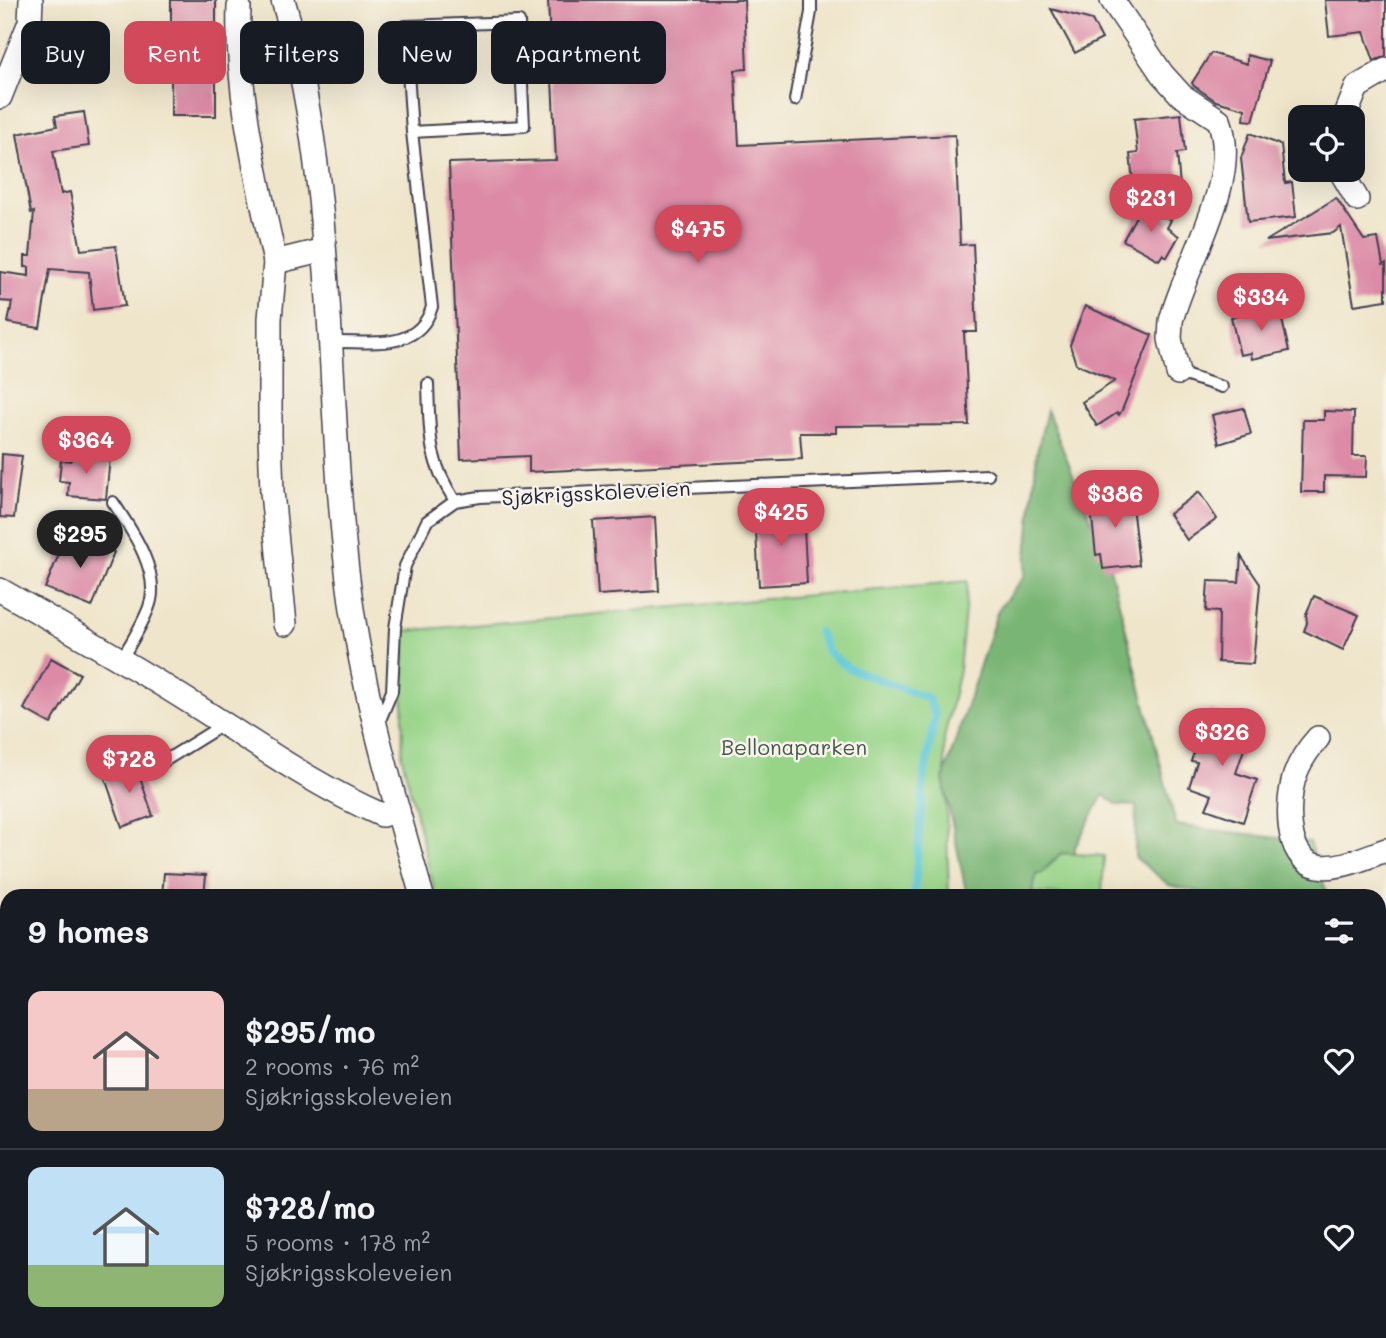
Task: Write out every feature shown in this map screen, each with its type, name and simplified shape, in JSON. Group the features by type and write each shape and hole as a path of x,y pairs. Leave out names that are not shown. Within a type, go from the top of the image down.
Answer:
{"street":[{"path":"0,97 30,22 31,0"},
{"path":"283,0 309,119 319,182 349,588 376,728 420,889"},
{"path":"1112,0 1162,74 1181,95 1219,120 1225,143 1218,188 1171,321 1170,339 1178,373"},
{"path":"239,7 242,93 275,262 270,319 270,436 272,492 285,624"},
{"path":"1350,105 1357,86 1386,70"},
{"path":"1347,182 1357,199"},
{"path":"275,262 324,250"},
{"path":"0,590 356,804 382,815 398,810"},
{"path":"1318,738 1305,754 1295,776 1289,805 1291,833 1300,853 1315,866 1331,866 1386,850"}],"lane":[{"path":"795,100 811,0"},
{"path":"332,342 399,340 416,334 427,324 432,307 412,132 405,26 519,22 524,126 412,132"},
{"path":"1178,373 1222,387"},
{"path":"428,384 430,449 438,475 455,501"},
{"name":"Sjøkrigsskoleveien","path":"376,728 392,691 395,628 405,566 427,521 455,501 493,497 988,475"},
{"path":"113,502 141,543 149,573 150,605 121,660 129,666"},
{"path":"150,770 224,724"}],"green space":[{"path":"1047,410 1109,564 1176,825 1309,842 1326,889 1186,889 1169,885 1135,857 1136,806 1118,805 1103,795 1075,847 1075,854 1061,853 1041,874 1037,873 1033,889 966,889 943,779 998,610 1025,576 1037,452"},
{"name":"Bellonaparken","path":"968,581 959,670 944,739 949,889 434,889 402,757 405,631"},
{"path":"1061,853 1104,856 1102,889 1033,889 1036,873 1041,873"}],"building":[{"path":"171,0 216,0 216,21 171,21"},
{"path":"548,0 744,0 747,69 735,70 739,145 955,135 960,245 973,244 977,332 964,332 969,425 836,426 836,433 800,433 802,459 529,472 529,456 461,459 449,163 556,160 552,84 666,84 666,21 549,21"},
{"path":"1325,0 1386,0 1386,56 1374,61 1364,32 1329,36"},
{"path":"1051,9 1092,20 1102,39 1075,53"},
{"path":"1211,53 1247,64 1247,55 1270,61 1253,121 1244,120 1245,109 1216,101 1192,83"},
{"path":"171,84 216,84 216,116 171,116"},
{"path":"84,112 89,146 53,151 61,194 70,192 81,250 116,246 125,306 93,310 89,272 50,269 40,328 8,323 12,302 0,301 0,272 29,276 29,267 25,267 25,256 30,256 34,212 31,213 17,134 57,126 55,116"},
{"path":"1181,114 1185,152 1177,153 1180,186 1134,191 1130,154 1138,153 1134,119"},
{"path":"1250,133 1281,145 1285,183 1292,182 1296,217 1248,222 1241,158"},
{"path":"1336,198 1364,240 1378,238 1383,265 1386,264 1386,300 1354,305 1341,227 1333,233 1266,241"},
{"path":"1142,205 1171,220 1167,228 1179,236 1167,257 1163,254 1159,260 1123,240"},
{"path":"1085,306 1152,335 1119,415 1117,413 1097,426 1082,402 1115,381 1076,364 1070,345"},
{"path":"1279,306 1289,351 1252,359 1251,353 1240,355 1231,317"},
{"path":"1244,408 1251,434 1219,444 1212,415"},
{"path":"1324,411 1354,412 1353,456 1367,456 1366,477 1324,476 1324,492 1301,492 1303,420 1324,420"},
{"path":"71,453 110,457 106,499 68,496 69,482 59,481 61,460 71,461"},
{"path":"2,454 22,456 14,518 0,517"},
{"path":"1130,489 1139,565 1103,569 1101,554 1096,555 1091,509 1096,508 1095,494"},
{"path":"1199,492 1217,519 1187,540 1169,514"},
{"path":"803,510 807,583 759,586 755,513"},
{"path":"655,517 659,591 598,595 593,521"},
{"path":"67,534 114,552 92,607 45,588"},
{"path":"1241,556 1260,584 1253,664 1218,662 1219,612 1206,611 1208,581 1239,582"},
{"path":"1314,596 1359,615 1343,650 1304,631 1306,614"},
{"path":"51,658 80,674 51,724 24,709"},
{"path":"1209,710 1241,721 1235,739 1246,743 1236,773 1257,780 1243,822 1206,809 1212,795 1189,787 1197,762 1191,761"},
{"path":"135,763 153,816 122,827 104,775"},
{"path":"164,873 206,875 205,889 163,889"}],"waterway":[{"path":"819,632 828,652 848,668 928,698 935,715 924,779 915,889"}]}
